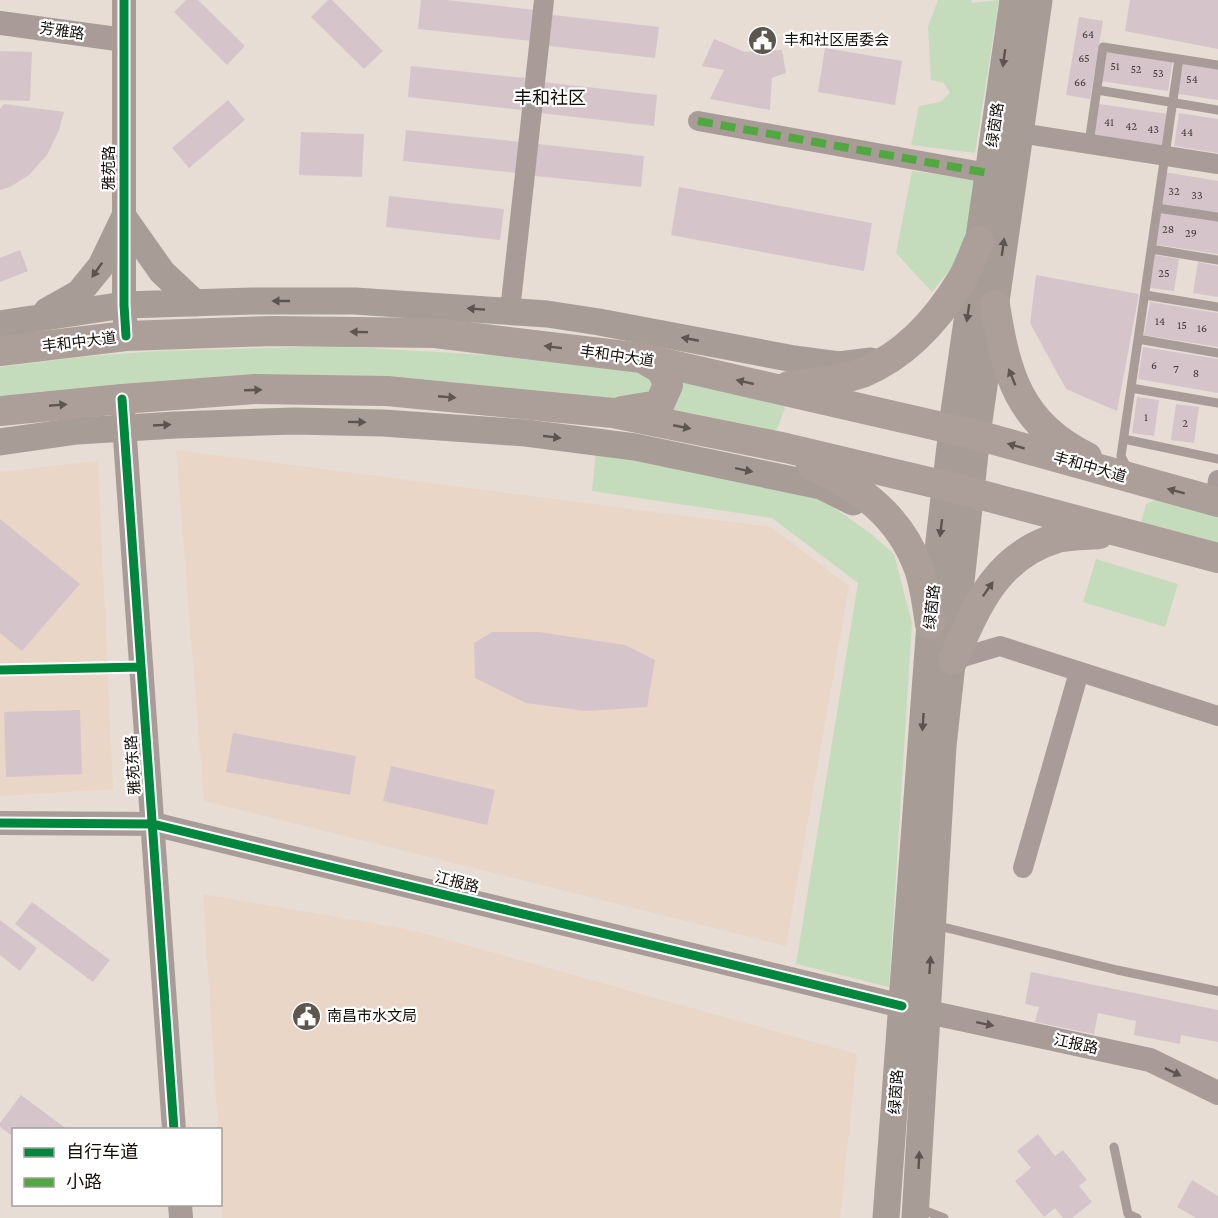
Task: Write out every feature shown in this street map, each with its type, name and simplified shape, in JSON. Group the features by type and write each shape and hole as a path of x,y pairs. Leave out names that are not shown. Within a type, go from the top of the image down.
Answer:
{"main road":[{"name":"绿茵路","path":"964,432 995,304 1039,0"},
{"name":"绿茵路","path":"886,1218 915,1009 933,924 943,746 953,660 958,489 978,241 1012,2"},
{"path":"34,318 79,293 100,266 124,218 162,272 195,303"},
{"path":"775,388 860,374 893,358 924,331 946,304 963,278 978,241"},
{"path":"0,324 124,305 355,301 510,311 599,322 794,359 839,365 893,358"},
{"path":"995,304 1002,346 1011,376 1023,402 1035,418 1072,450 1133,479"},
{"name":"丰和中大道","path":"0,351 126,336 272,331 435,333 642,358 964,432 1133,479 1217,495"},
{"path":"613,412 659,405 668,385 663,370 642,358"},
{"path":"0,442 77,431 123,413 255,389 387,391 613,412 762,443 958,489 1218,558"},
{"path":"0,411 123,413 383,423 526,434 635,447 821,486 894,524"},
{"path":"762,443 840,478 881,507 907,541 920,570 930,624"},
{"name":"绿茵路","path":"916,1213 915,1009 930,624 958,489"},
{"path":"953,660 976,606 1000,572 1028,550 1059,538 1121,532"}],"street":[{"name":"雅苑路","path":"124,0 124,305 126,336"},
{"path":"510,311 544,0"},
{"name":"芳雅路","path":"0,23 124,40"},
{"path":"698,120 988,173"},
{"path":"1020,133 1218,164"},
{"name":"雅苑东路","path":"123,413 174,1128"},
{"path":"953,660 1000,646 1218,716"},
{"path":"1023,868 1079,672"},
{"name":"江报路","path":"0,824 153,824 915,1009 1150,1060 1218,1093"}],"lane":[{"path":"1089,143 1103,47 1218,65"},
{"path":"1133,479 1121,456 1179,59"},
{"path":"1097,90 1218,110"},
{"path":"1157,208 1218,217"},
{"path":"1151,249 1218,260"},
{"path":"1145,295 1218,307"},
{"path":"1138,339 1218,353"},
{"path":"1131,388 1218,403"},
{"path":"1124,439 1218,459"},
{"path":"933,924 1117,970 1218,991"},
{"path":"1114,1147 1131,1217"},
{"path":"916,1213 944,1218"}],"shaded area":[{"path":"176,450 771,527 849,586 786,946 204,801"},
{"path":"98,461 113,789 0,796 0,472"},
{"path":"203,894 412,930 857,1054 840,1218 223,1218 222,1128 218,1128"}],"green space":[{"path":"938,0 971,0 972,3 999,0 975,153 911,145 919,106 940,102 950,93 944,83 931,80 928,27"},
{"path":"912,171 977,180 969,237 960,257 932,292 896,253"},
{"path":"334,346 523,357 663,375 779,402 785,408 777,429 770,431 656,410 0,400 0,367 80,357 157,351"},
{"path":"596,451 823,500 870,533 894,554 912,623 889,987 796,964 858,583 772,518 592,491"},
{"path":"1156,500 1218,517 1218,548 1148,529 1141,522 1146,504"},
{"path":"1096,559 1178,584 1165,627 1083,602"}],"building":[{"path":"186,0 198,0 245,46 227,65 174,12"},
{"path":"328,0 332,0 383,51 364,69 311,17"},
{"path":"421,0 446,0 536,10 532,41 418,29"},
{"path":"1130,0 1218,0 1218,49 1125,31"},
{"path":"544,14 659,27 655,58 541,45"},
{"path":"1079,17 1103,21 1090,99 1066,95"},
{"path":"714,39 745,52 782,50 786,73 772,78 770,110 710,99 724,70 702,66"},
{"path":"825,48 902,61 895,105 818,92"},
{"path":"1105,48 1173,58 1168,91 1100,81"},
{"path":"0,51 32,52 30,101 0,100"},
{"path":"1184,60 1218,66 1218,100 1178,94"},
{"path":"411,66 525,78 522,110 408,97"},
{"path":"543,82 657,95 654,126 540,113"},
{"path":"228,100 245,120 189,168 172,148"},
{"path":"4,104 64,112 59,130 47,155 29,175 10,187 0,190 0,109"},
{"path":"1099,104 1168,114 1162,147 1093,137"},
{"path":"1179,113 1218,119 1218,153 1174,146"},
{"path":"406,130 521,142 517,173 403,161"},
{"path":"301,132 364,134 362,177 299,175"},
{"path":"529,143 644,156 641,187 526,175"},
{"path":"1164,172 1218,181 1218,215 1159,205"},
{"path":"679,187 872,223 864,271 671,235"},
{"path":"389,196 504,209 500,240 386,227"},
{"path":"1158,211 1218,221 1218,254 1152,244"},
{"path":"20,250 28,271 0,282 0,258"},
{"path":"1155,255 1179,259 1174,291 1150,288"},
{"path":"1198,262 1218,266 1218,297 1193,293"},
{"path":"1036,275 1139,294 1117,411 1066,389 1030,323"},
{"path":"1150,302 1218,313 1218,347 1144,335"},
{"path":"1143,347 1218,359 1218,393 1138,379"},
{"path":"1137,397 1159,400 1154,436 1132,433"},
{"path":"1176,404 1199,407 1194,443 1171,440"},
{"path":"0,519 80,584 22,651 0,633"},
{"path":"492,632 539,632 625,645 655,660 647,707 586,711 526,703 475,678 474,643"},
{"path":"80,710 82,774 6,777 4,712"},
{"path":"233,733 356,756 350,795 226,772"},
{"path":"391,766 495,790 487,825 383,801"},
{"path":"32,902 110,960 93,982 15,924"},
{"path":"0,920 37,948 20,971 0,955"},
{"path":"1031,972 1218,1010 1218,1042 1181,1035 1180,1044 1134,1035 1136,1021 1098,1013 1094,1034 1035,1022 1039,1007 1025,1004"},
{"path":"21,1095 65,1128 12,1128 12,1136 0,1127 0,1123"},
{"path":"1038,1134 1055,1156 1063,1150 1087,1180 1079,1186 1092,1202 1072,1218 1063,1218 1055,1208 1044,1217 1015,1181 1031,1168 1017,1151"},
{"path":"1192,1180 1218,1196 1218,1218 1196,1218 1177,1207"}],"marked path":[{"path":"698,121 988,173"}],"cycle path":[{"path":"124,0 124,305 126,336"},
{"path":"122,399 174,1128"},
{"path":"0,670 141,667"},
{"path":"0,823 153,824 902,1006"}],"place":[{"name":"丰和社区居委会","path":"763,40"},
{"name":"南昌市水文局","path":"306,1016"}],"district":[{"name":"丰和社区","path":"550,98"}]}
